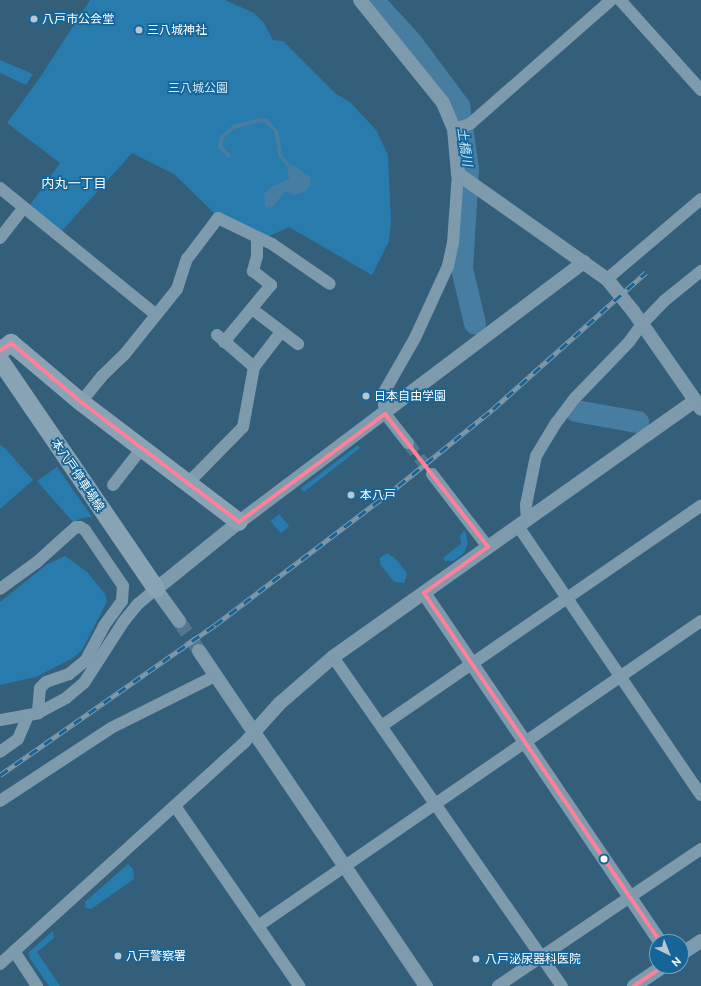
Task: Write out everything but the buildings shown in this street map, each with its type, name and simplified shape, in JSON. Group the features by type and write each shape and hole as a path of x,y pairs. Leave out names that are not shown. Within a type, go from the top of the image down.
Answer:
{"main road":[{"path":"0,351 12,343 81,402 239,522"},
{"name":"本八戸停車場線","path":"0,360 156,590"}],"street":[{"path":"360,0 443,103 454,129 458,174 454,243 448,266 415,338 383,394 385,414 408,443"},
{"path":"454,129 470,124 611,0"},
{"path":"620,0 701,90"},
{"path":"0,964 175,806 253,733 279,704 333,657 488,546 698,405 642,324 607,279 458,174"},
{"path":"0,188 23,209 156,315"},
{"path":"607,279 701,198"},
{"path":"0,238 23,209"},
{"path":"81,402 177,289 187,258 218,218 272,244 330,284"},
{"path":"254,367 221,339 252,309 271,285 253,271 257,256 257,237"},
{"path":"0,720 33,714 66,698 84,683 124,621 138,604 239,522 385,414 584,262"},
{"path":"701,271 664,302 642,324 629,342 575,398 536,456 522,523 568,598 701,796"},
{"path":"252,309 298,344"},
{"path":"188,483 243,427 254,367 281,332"},
{"path":"114,485 142,448"},
{"path":"432,474 488,546"},
{"path":"383,725 701,506"},
{"path":"0,589 37,562 76,527 80,527 85,530 123,586 122,601 104,626 86,661 69,674 46,682 40,688 33,714 18,739 0,752"},
{"path":"156,590 179,621"},
{"path":"424,593 655,934"},
{"path":"258,926 701,621"},
{"path":"199,651 253,733 426,986"},
{"path":"333,657 383,725 562,986"},
{"path":"0,801 111,728 215,676"},
{"path":"175,806 299,986"},
{"path":"498,986 701,850"},
{"path":"689,949 701,941"},
{"path":"14,951 37,986"},
{"path":"634,986 652,974"}],"green space":[{"name":"三八城公園","path":"90,0 225,0 254,13 264,23 273,40 283,41 336,94 350,102 376,130 388,155 391,223 389,241 372,275 289,227 265,238 215,214 174,174 132,153 60,233 30,205 60,163 7,123 41,76"},
{"path":"0,60 33,74 26,85 0,73"},
{"path":"0,445 5,448 33,480 0,509"},
{"path":"358,445 360,448 304,492 302,490 301,488"},
{"path":"57,467 92,517 82,518 73,522 37,481"},
{"path":"279,514 289,526 281,533 271,521"},
{"path":"465,530 468,543 464,553 453,561 445,561 443,558 461,544 460,535"},
{"path":"387,553 395,558 407,573 404,583 394,582 380,564 380,558"},
{"path":"65,556 87,572 105,594 107,602 82,650 73,658 36,677 0,685 0,602 46,565"},
{"path":"128,864 133,869 134,879 91,909 86,908 85,902"},
{"path":"53,931 54,938 37,952 60,986 49,986 29,957 29,952"}],"shaded area":[{"path":"292,164 310,177 311,185 304,192 294,195 285,191 273,207 265,208 264,194 271,187 289,179 287,167"}],"waterway":[{"name":"土橋川","path":"373,0 412,43 459,106 468,169 462,269 475,323"},
{"path":"229,156 220,147 222,137 234,127 261,120 267,121 277,132 281,156 289,166"},
{"name":"土橋川","path":"576,411 638,422"}],"tunnel":[{"path":"408,443 432,474"},
{"path":"179,621 199,651"}],"railway":[{"path":"0,775 215,625 398,486 493,409 646,272"}],"transit line":[{"path":"0,351 11,343 81,402 239,522 385,414 488,547 424,593 655,934"},
{"path":"634,986 652,974"}],"place":[{"name":"八戸市公会堂","path":"34,19"},
{"name":"三八城神社","path":"139,30"},
{"name":"日本自由学園","path":"366,396"},
{"name":"本八戸","path":"351,495"},
{"name":"八戸警察署","path":"118,956"},
{"name":"八戸泌尿器科医院","path":"476,959"}],"district":[{"name":"内丸一丁目","path":"74,183"}]}
